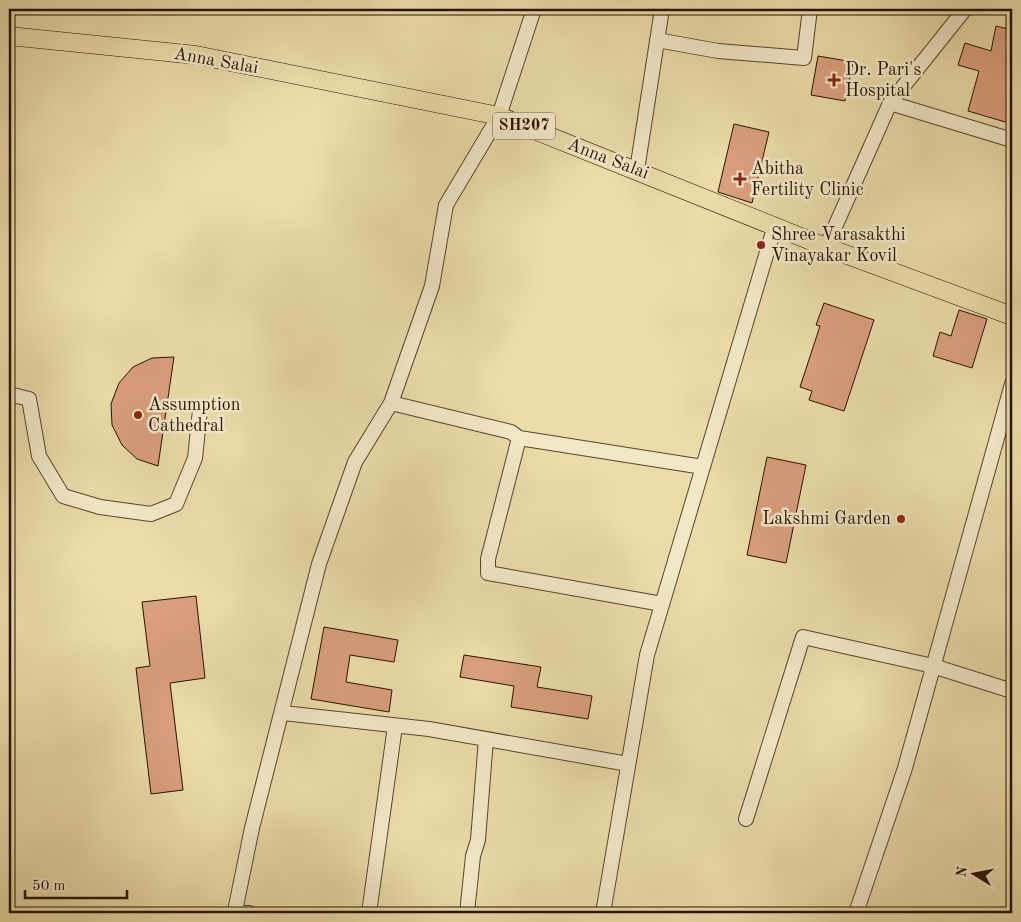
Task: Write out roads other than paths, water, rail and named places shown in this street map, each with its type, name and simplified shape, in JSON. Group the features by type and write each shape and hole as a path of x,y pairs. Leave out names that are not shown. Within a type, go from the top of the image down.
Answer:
{"main road":[{"name":"Anna Salai","path":"9,36 196,56 499,116 775,225 826,248 1012,316"}],"street":[{"path":"249,913 235,911 252,828 283,713 319,564 355,462 391,403 432,286 446,206 499,116 534,9"},
{"path":"637,170 662,9"},
{"path":"657,40 718,51 804,58 810,9"},
{"path":"826,248 890,103 965,9"},
{"path":"890,103 1012,140"},
{"path":"603,913 647,654 775,225"},
{"path":"856,913 905,768 1012,384"},
{"path":"9,394 29,399 39,456 63,496 100,508 151,514 176,504 195,458 200,410"},
{"path":"391,403 511,432 519,438 703,467"},
{"path":"519,438 488,559 488,573 662,604"},
{"path":"746,819 803,637 933,668 1012,691"},
{"path":"283,713 429,729 628,764"},
{"path":"383,913 369,913 395,726"},
{"path":"467,913 473,856 478,840 486,739"}],"place":[{"name":"Dr. Pari's Hospital","path":"834,80"},
{"name":"Abitha Fertility Clinic","path":"740,179"},
{"name":"Shree Varasakthi Vinayakar Kovil","path":"761,245"},
{"name":"Assumption Cathedral","path":"138,415"},
{"name":"Lakshmi Garden","path":"901,519"}]}
